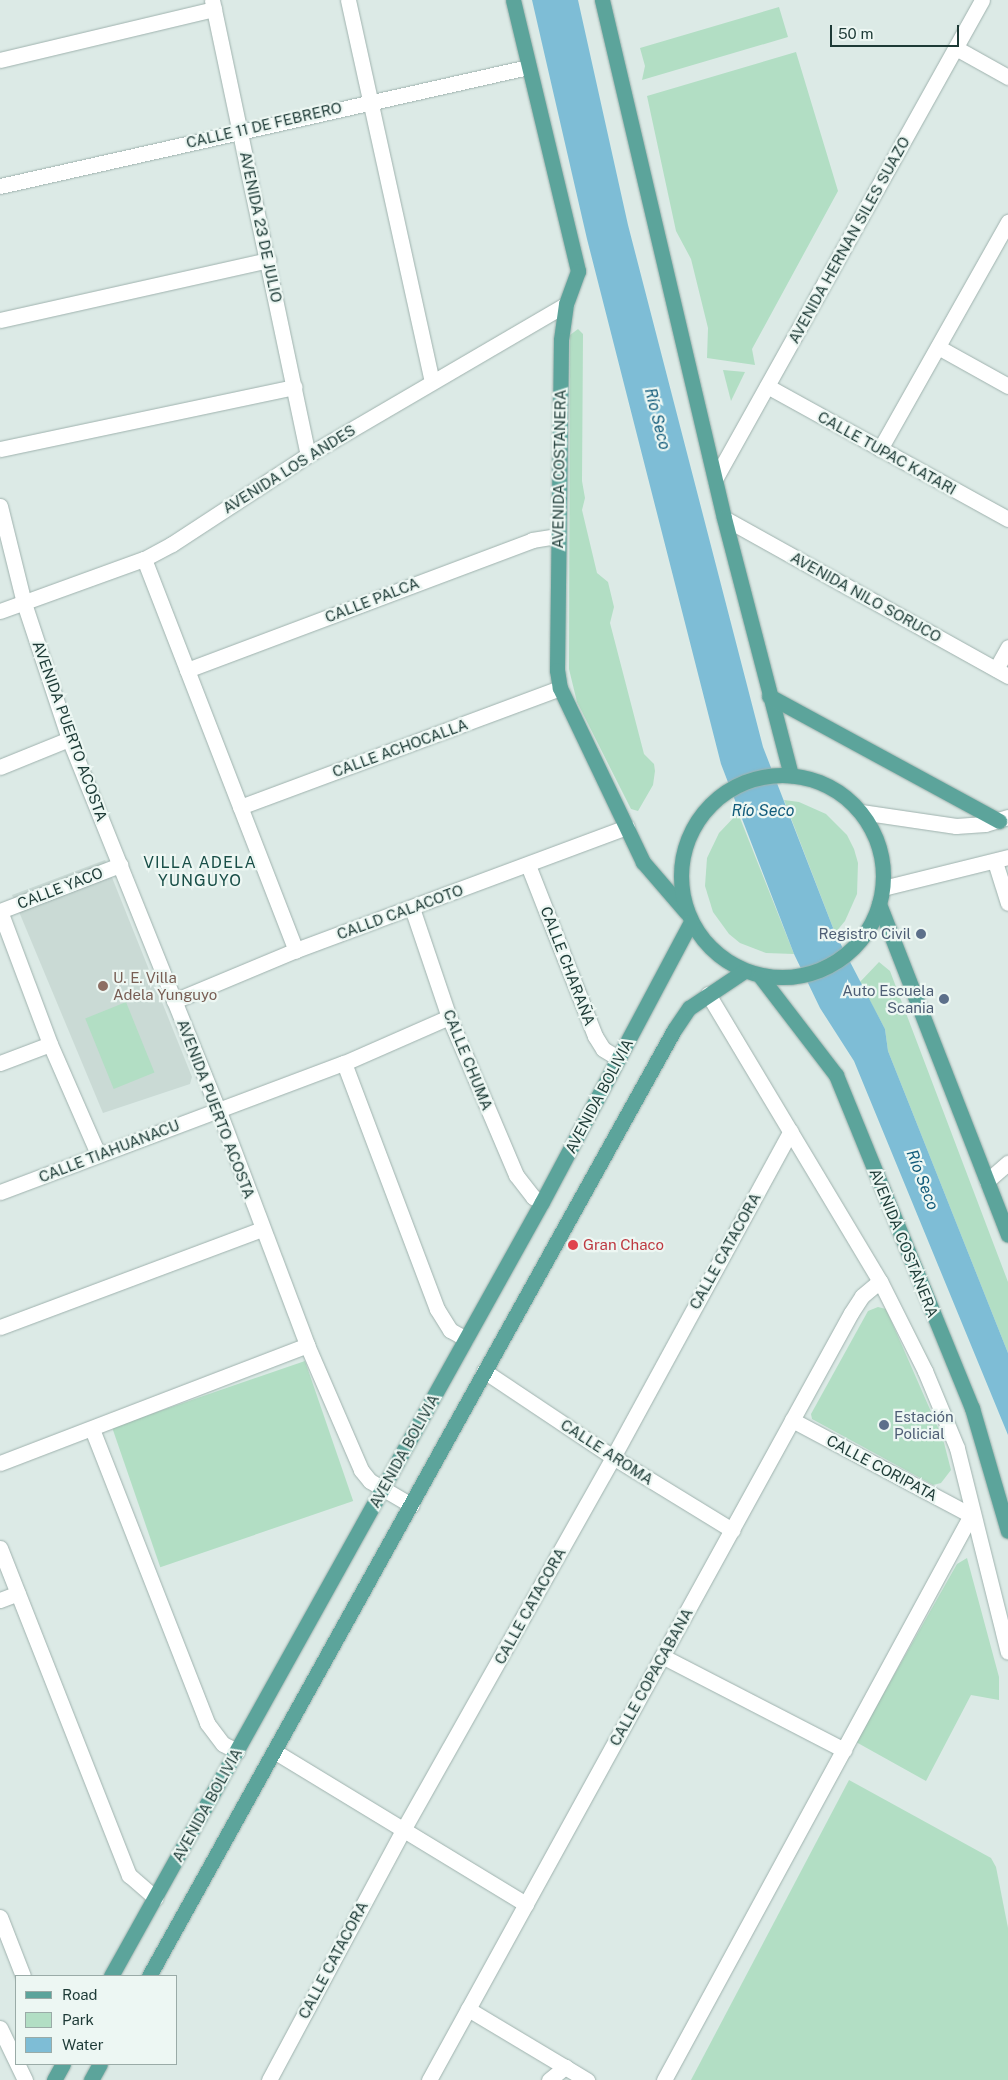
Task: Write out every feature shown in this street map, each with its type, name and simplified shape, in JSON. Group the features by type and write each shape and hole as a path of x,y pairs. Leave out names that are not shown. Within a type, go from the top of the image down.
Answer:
{"main road":[{"name":"AVENIDA COSTANERA","path":"513,0 578,271 566,304 561,340 557,670 560,688 643,862 689,917 715,953 744,971 760,976 777,978 811,974 834,963 854,948 874,920 879,904 883,888 881,855 877,840 861,812 849,800 822,783 791,775 774,775 741,784 713,802 692,829 684,853 681,878 689,917"},
{"path":"602,0 724,518 768,696 791,775"},
{"path":"768,696 1004,819"},
{"path":"879,904 1008,1235"},
{"name":"AVENIDA BOLIVIA","path":"112,1975 542,1202 618,1058 689,917"},
{"path":"149,1975 674,1030 688,1008 744,971"},
{"name":"AVENIDA COSTANERA","path":"760,976 836,1075 972,1408 1008,1531"},
{"path":"54,2080 62,2065"}],"street":[{"path":"348,0 432,381"},
{"name":"AVENIDA HERNAN SILES SUAZO","path":"715,479 982,0"},
{"path":"0,60 213,4"},
{"name":"AVENIDA 23 DE JULIO","path":"213,4 308,455"},
{"path":"956,48 1008,77"},
{"name":"CALLE 11 DE FEBRERO","path":"0,186 370,101 528,67"},
{"path":"880,449 1008,222"},
{"path":"0,320 268,260"},
{"name":"AVENIDA LOS ANDES","path":"0,611 144,559 172,544 308,455 566,304"},
{"path":"938,347 1008,386"},
{"name":"CALLE TUPAC KATARI","path":"767,386 1008,519"},
{"path":"0,449 295,387"},
{"name":"AVENIDA PUERTO ACOSTA","path":"0,506 24,603 69,739 218,1109 307,1345 361,1470 370,1481 411,1505"},
{"name":"AVENIDA NILO SORUCO","path":"724,518 1002,673"},
{"name":"CALLE PALCA","path":"187,670 532,540 558,536"},
{"path":"144,559 296,950"},
{"path":"1002,673 1008,647"},
{"name":"CALLE ACHOCALLA","path":"240,807 560,688"},
{"path":"0,767 69,739"},
{"path":"861,812 956,826 1004,819"},
{"name":"CALLD CALACOTO","path":"174,1001 296,950 627,827"},
{"path":"883,888 1001,860 1008,903"},
{"name":"CALLE YACO","path":"0,911 120,865"},
{"name":"CALLE CHARAÑA","path":"528,865 595,1036 603,1049 618,1058"},
{"name":"CALLE CHUMA","path":"412,908 449,1017 516,1175 533,1197 542,1202"},
{"path":"0,911 50,1044 98,1154"},
{"path":"708,994 880,1281 925,1371 957,1448 971,1515 1008,1652"},
{"name":"CALLE TIAHUANACU","path":"0,1192 218,1109 344,1064 449,1017"},
{"path":"0,1063 50,1044"},
{"path":"344,1064 437,1309 450,1330 466,1339"},
{"name":"CALLE CATACORA","path":"269,2080 403,1830 613,1458 791,1132"},
{"path":"987,1181 1008,1163"},
{"path":"0,1327 262,1229"},
{"name":"CALLE COPACABANA","path":"429,2080 851,1313 862,1296 880,1281"},
{"path":"0,1463 307,1345"},
{"name":"CALLE AROMA","path":"484,1371 613,1458 732,1530"},
{"name":"CALLE CORIPATA","path":"792,1420 971,1515"},
{"path":"92,1429 207,1723 223,1744 236,1751"},
{"path":"664,2080 971,1515"},
{"path":"0,1548 129,1875 155,1898"},
{"path":"0,1600 18,1593"},
{"path":"662,1656 844,1750"},
{"path":"274,1751 526,1904"},
{"path":"0,1917 23,1975"},
{"path":"468,2009 586,2080"},
{"path":"0,2028 15,2060"},
{"path":"18,2065 25,2080"},
{"path":"549,2080 565,2067"}],"shaded area":[{"name":"U. E. Villa Adela Yunguyo","path":"105,860 192,1077 190,1084 103,1113 12,895"}],"green space":[{"path":"779,7 788,37 642,80 645,66 640,48"},
{"path":"796,52 838,191 752,349 755,365 707,358 708,328 691,259 676,231 647,96"},
{"path":"578,329 583,334 582,481 585,498 582,510 597,573 608,582 614,607 610,623 644,754 654,764 655,771 653,785 638,811 631,809 577,702 569,669 570,335"},
{"path":"723,370 745,372 731,401"},
{"path":"784,800 799,802 826,814 847,835 854,849 858,863 857,894 845,921 835,933"},
{"path":"738,813 794,954 766,953 740,943 729,934 713,912 705,886 707,858 719,833"},
{"path":"879,962 890,971 1008,1282 1008,1353 888,1051 885,1029 860,982"},
{"path":"126,1002 154,1072 114,1089 85,1018"},
{"path":"878,1307 886,1309 943,1439 951,1470 941,1483 933,1485 812,1419 811,1414 868,1311"},
{"path":"305,1361 353,1501 160,1567 112,1427"},
{"path":"967,1558 999,1677 999,1700 971,1695 926,1781 856,1742 957,1564"},
{"path":"849,1780 991,1858 996,1867 1008,1928 1008,2080 691,2080"}],"water":[{"name":"Río Seco","path":"532,0 578,0 628,225 763,747 835,933 885,1029 888,1051 1008,1353 1008,1435 854,1061 820,1008 794,954 721,764 587,239"}],"place":[{"name":"Registro Civil","path":"921,934"},
{"name":"U. E. Villa Adela Yunguyo","path":"103,986"},
{"name":"Auto Escuela Scania","path":"944,999"},
{"name":"Gran Chaco","path":"573,1245"},
{"name":"Estación Policial","path":"884,1425"}],"district":[{"name":"VILLA ADELA YUNGUYO","path":"200,872"}]}
